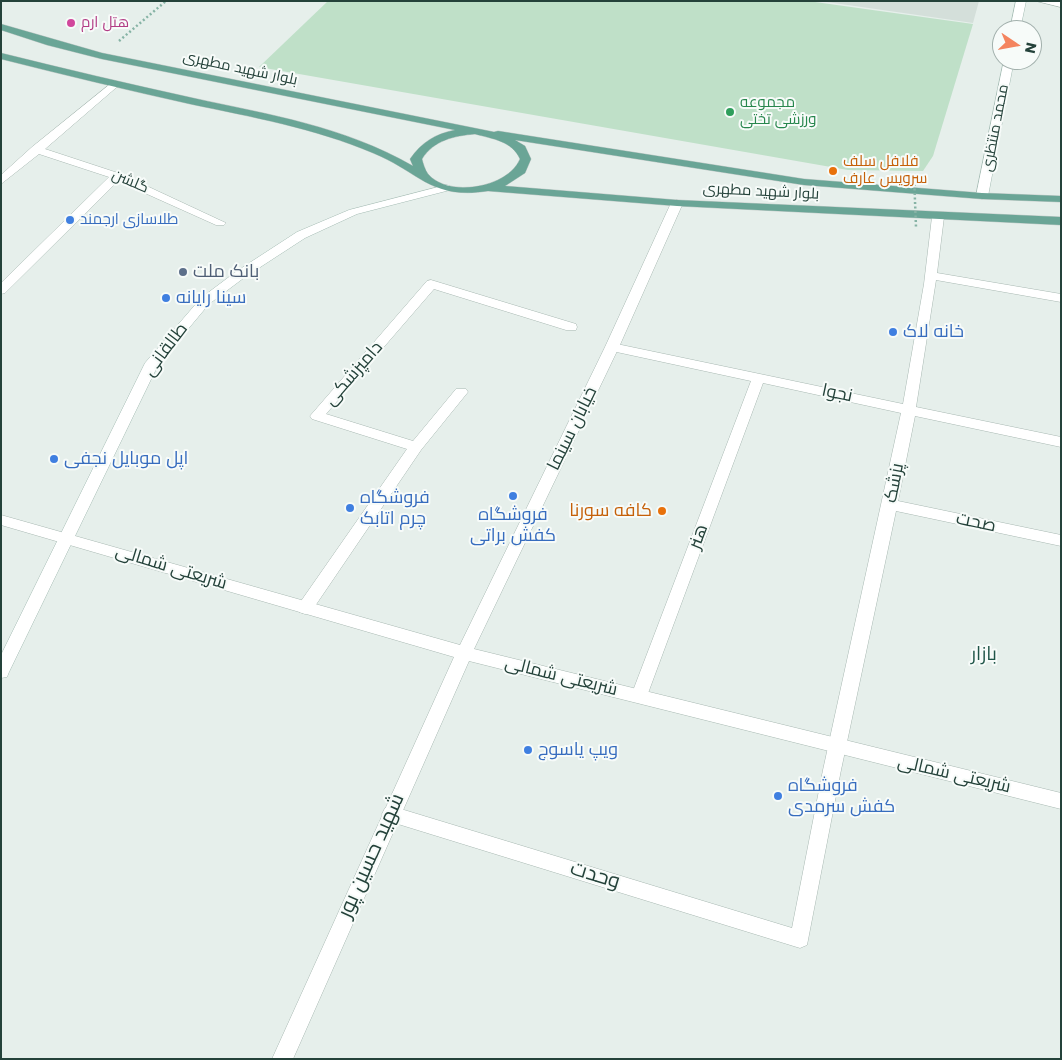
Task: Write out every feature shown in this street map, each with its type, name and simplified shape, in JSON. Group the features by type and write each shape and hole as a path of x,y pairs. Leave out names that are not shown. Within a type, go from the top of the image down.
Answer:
{"main road":[{"name":"بلوار شهید مطهری","path":"1,27 102,56 475,131 804,182 982,196 1061,199"},
{"path":"1,56 114,84 317,128 379,152 446,188 468,190 489,188 508,182 521,173 527,162 524,151 514,141 498,134"},
{"path":"423,176 416,159 422,148 436,139 454,133 475,131"},
{"name":"بلوار شهید مطهری","path":"489,188 677,203 1061,221"}],"street":[{"path":"1017,20 1021,1"},
{"path":"1041,1 1061,4"},
{"name":"محمد منتظری","path":"982,196 1007,70"},
{"path":"1,181 114,84"},
{"name":"گلشن","path":"36,149 117,176 220,223"},
{"path":"1,290 117,176"},
{"name":"طالقانی","path":"1,672 152,363 205,301 241,274 302,235 353,212 446,188"},
{"name":"خیابان سینما","path":"464,653 612,347 677,203"},
{"name":"پزشک","path":"800,939 836,747 891,505 932,276 938,216"},
{"path":"932,276 1061,298"},
{"name":"دامپزشکی","path":"416,447 317,416 431,284 571,327"},
{"name":"نجوا","path":"612,347 1061,442"},
{"name":"هنر","path":"639,696 759,378"},
{"path":"305,608 416,447 461,392"},
{"name":"صحت","path":"891,505 1061,541"},
{"name":"شریعتی شمالی","path":"1,520 66,536 305,608 464,653 836,747 1061,801"},
{"name":"شهید حسین پور","path":"282,1059 390,814 464,653"},
{"name":"وحدت","path":"390,814 800,939"}],"path":[{"path":"102,56 166,1"},
{"path":"914,175 916,226"}],"shaded area":[{"path":"820,1 979,1 973,23"}],"green space":[{"name":"مجموعه ورزشی تختی","path":"328,1 808,1 973,24 933,156 923,171 848,170 259,67"}],"place":[{"name":"هتل ارم","path":"71,23"},
{"name":"مجموعه ورزشی تختی","path":"730,112"},
{"name":"فلافل سلف سرویس عارف","path":"833,171"},
{"name":"طلاسازی ارجمند","path":"70,220"},
{"name":"بانک ملت","path":"183,272"},
{"name":"سینا رایانه","path":"166,298"},
{"name":"خانه لاک","path":"893,332"},
{"name":"اپل موبایل نجفی","path":"54,459"},
{"name":"فروشگاه کفش براتی","path":"513,496"},
{"name":"فروشگاه چرم اتابک","path":"350,508"},
{"name":"کافه سورنا","path":"662,511"},
{"name":"ویپ یاسوج","path":"528,750"},
{"name":"فروشگاه کفش سرمدی","path":"778,796"}],"district":[{"name":"بازار","path":"984,655"}]}
